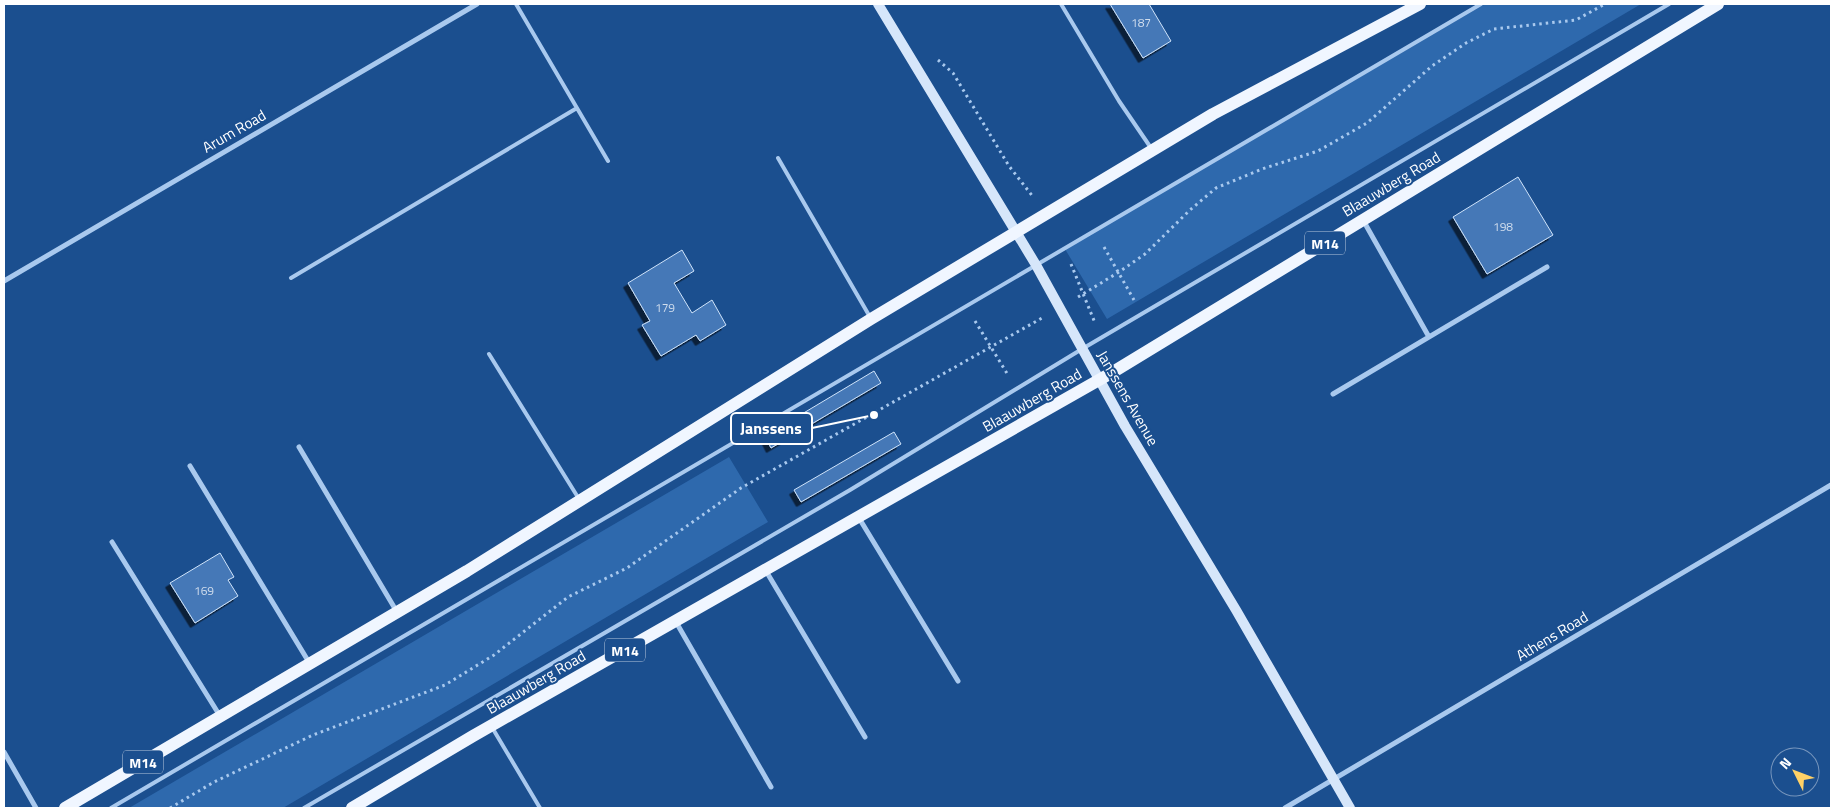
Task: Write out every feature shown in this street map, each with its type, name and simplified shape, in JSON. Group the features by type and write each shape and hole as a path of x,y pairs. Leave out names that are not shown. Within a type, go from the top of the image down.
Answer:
{"main road":[{"name":"M14","path":"65,808 397,612 580,501 871,319 1213,114 1405,7 1420,4"},
{"name":"Blaauwberg Road","path":"352,808 491,726 1099,380 1718,4"}],"street":[{"name":"Arum Road","path":"4,281 477,4"},
{"name":"Janssens Avenue","path":"878,4 1036,266 1099,380 1236,610 1350,808"},
{"path":"1363,220 1429,338"},
{"path":"1333,394 1546,267"},
{"path":"299,447 397,612"},
{"path":"190,466 310,664"},
{"name":"Athens Road","path":"1285,808 1831,486"},
{"path":"859,518 958,681"},
{"path":"112,542 220,716"},
{"path":"766,571 865,738"},
{"path":"676,622 771,787"},
{"path":"4,752 36,808"}],"lane":[{"path":"516,4 608,161"},
{"path":"1061,4 1119,101 1153,150"},
{"path":"111,808 1481,4"},
{"path":"304,808 850,490 1082,349 1669,4"},
{"path":"291,278 577,108"},
{"path":"778,158 871,319"},
{"path":"489,354 580,501"},
{"path":"491,726 540,808"}],"path":[{"path":"1088,291 1145,254 1190,210 1216,188 1262,169 1318,151 1367,123 1432,66 1466,42 1494,29 1576,20 1605,4"},
{"path":"1104,247 1137,304"},
{"path":"971,314 1010,379"},
{"path":"170,808 214,782 313,735 445,685 494,655 568,597 626,568 741,488 1029,324"}],"shaded area":[{"path":"1485,4 1641,4 1107,319 1065,249"},
{"path":"729,457 768,522 283,808 129,808"}],"building":[{"path":"1110,4 1149,4 1171,41 1143,58"},
{"path":"1518,177 1553,235 1487,274 1453,217"},
{"path":"682,250 694,271 674,283 692,313 712,300 726,325 700,341 696,335 661,356 642,325 650,321 628,283"},
{"path":"874,371 881,383 771,448 765,436"},
{"path":"894,432 901,444 801,502 794,490"},
{"path":"220,553 234,577 228,580 238,596 195,623 170,583"}],"place":[{"name":"Janssens","path":"874,415"}]}
